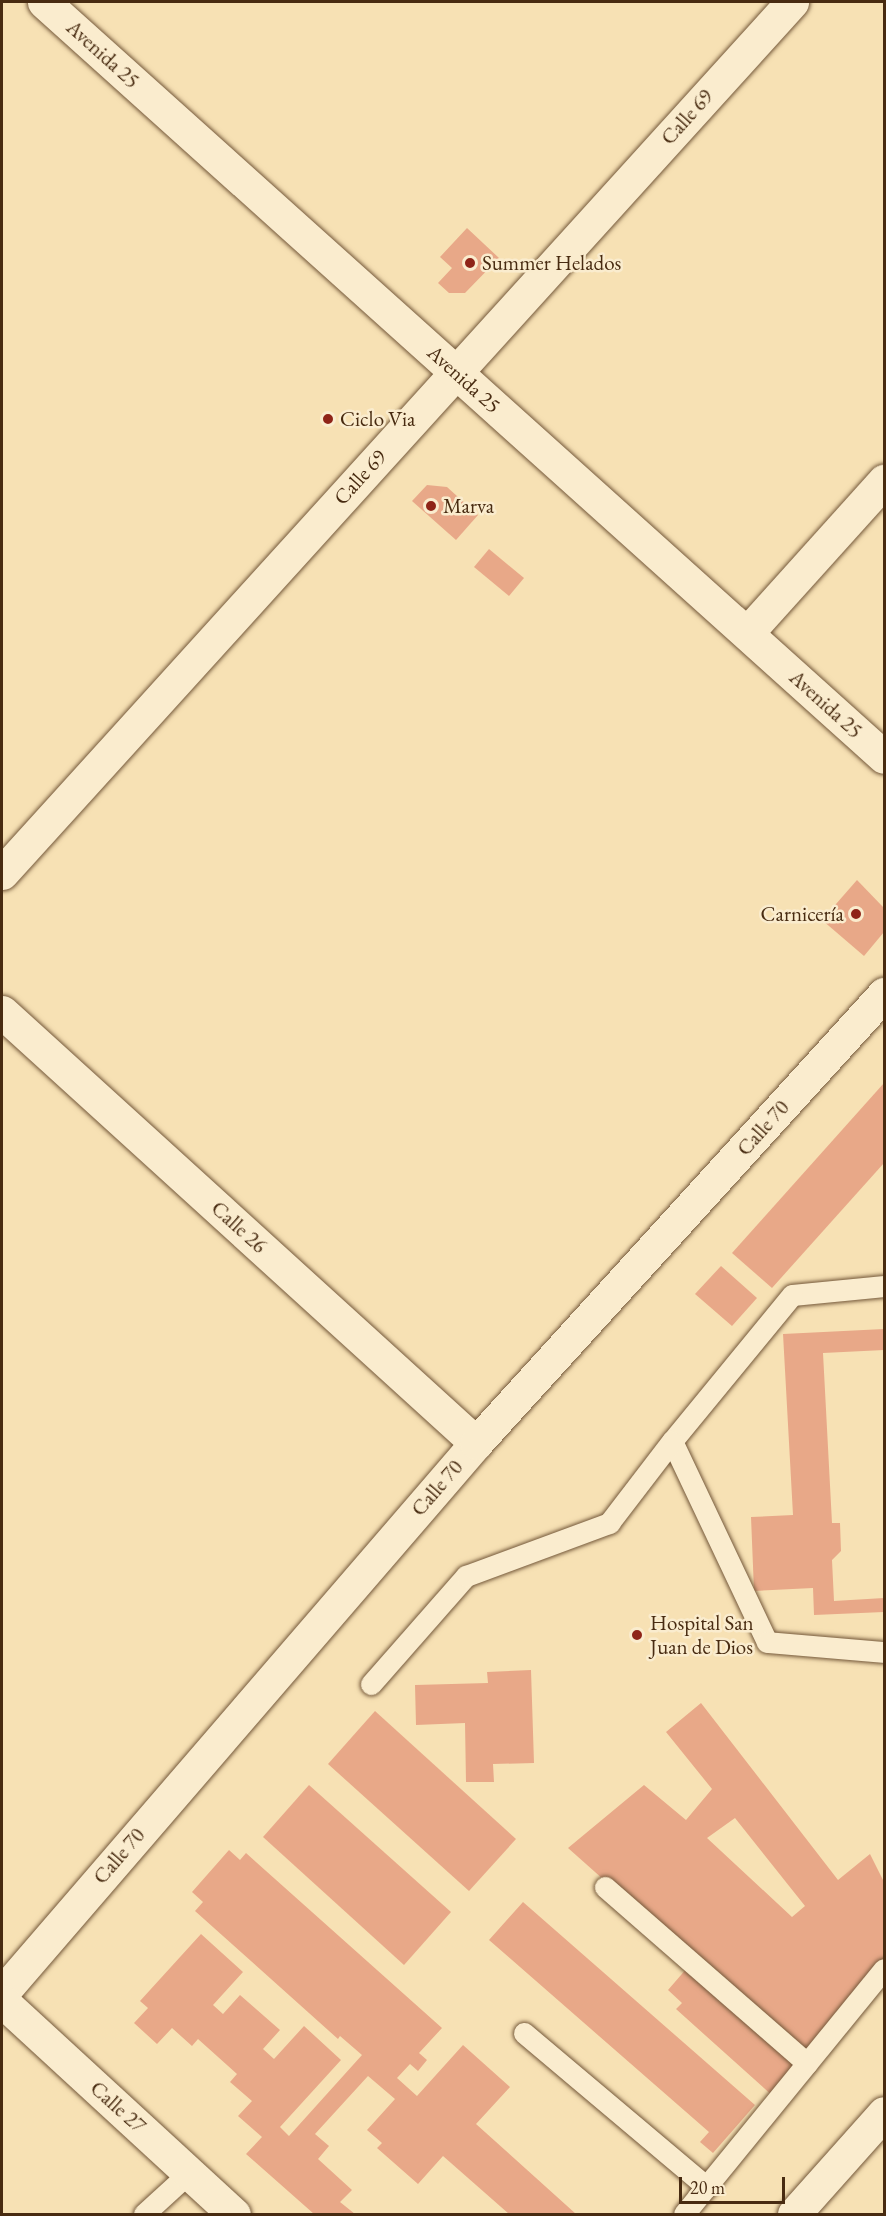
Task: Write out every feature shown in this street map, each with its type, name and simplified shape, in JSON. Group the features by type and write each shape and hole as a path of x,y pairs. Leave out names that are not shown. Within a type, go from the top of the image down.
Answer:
{"street":[{"name":"Avenida 25","path":"44,2 885,757"},
{"name":"Calle 69","path":"2,873 792,2"},
{"path":"747,633 885,481"},
{"name":"Calle 70","path":"2,1993 476,1443 885,994"},
{"name":"Calle 26","path":"2,1012 476,1443"},
{"name":"Calle 27","path":"2,2001 234,2214"},
{"path":"795,2214 885,2113"}],"lane":[{"path":"371,1684 466,1576 609,1523 672,1441 792,1295 885,1286"},
{"path":"672,1441 767,1642 885,1652"},
{"path":"605,1887 807,2063"},
{"path":"684,2214 885,1970"},
{"path":"524,2033 706,2187"},
{"path":"144,2214 190,2172"}],"building":[{"name":"Summer Helados","path":"467,228 499,258 465,293 449,293 438,283 452,268 440,257"},
{"path":"427,485 447,487 478,515 456,540 412,501"},
{"path":"489,549 524,578 509,596 474,567"},
{"name":"Carnicería","path":"857,880 884,908 884,932 864,956 822,920"},
{"path":"884,1083 884,1163 772,1288 732,1253"},
{"path":"721,1266 757,1298 732,1326 695,1294"},
{"path":"884,1329 884,1350 823,1353 832,1523 840,1523 841,1551 832,1560 834,1601 884,1598 884,1612 814,1615 813,1588 754,1591 751,1517 793,1515 783,1334"},
{"path":"531,1670 534,1763 493,1764 494,1782 466,1782 465,1723 416,1725 415,1685 488,1683 487,1672"},
{"path":"701,1703 838,1880 870,1854 884,1882 884,1974 775,2098 676,2009 682,2003 668,1990 694,1960 568,1848 644,1785 686,1820 712,1789 666,1732","holes":["735,1818 805,1906 792,1917 707,1838"]},
{"path":"375,1711 516,1839 469,1891 328,1764"},
{"path":"309,1785 451,1912 404,1965 263,1837"},
{"path":"229,1850 240,1860 246,1853 442,2028 419,2053 427,2060 418,2071 410,2064 397,2078 417,2096 463,2045 510,2087 476,2124 576,2214 509,2214 443,2156 418,2184 377,2148 382,2143 367,2130 395,2099 368,2076 315,2134 329,2146 318,2159 352,2190 340,2202 355,2214 314,2214 246,2154 262,2137 238,2116 252,2101 230,2082 237,2074 198,2039 192,2046 172,2028 157,2044 134,2023 148,2008 140,2001 201,1934 243,1972 213,2005 223,2014 240,1995 280,2030 263,2049 274,2059 304,2026 341,2060 280,2127 289,2136 362,2055 340,2036 338,2039 195,1911 203,1902 192,1892"},
{"path":"523,1902 755,2105 713,2153 700,2142 709,2132 489,1940"}],"place":[{"name":"Summer Helados","path":"470,263"},
{"name":"Ciclo Via","path":"328,419"},
{"name":"Marva","path":"431,506"},
{"name":"Carnicería","path":"856,914"},
{"name":"Hospital San Juan de Dios","path":"637,1635"}]}
